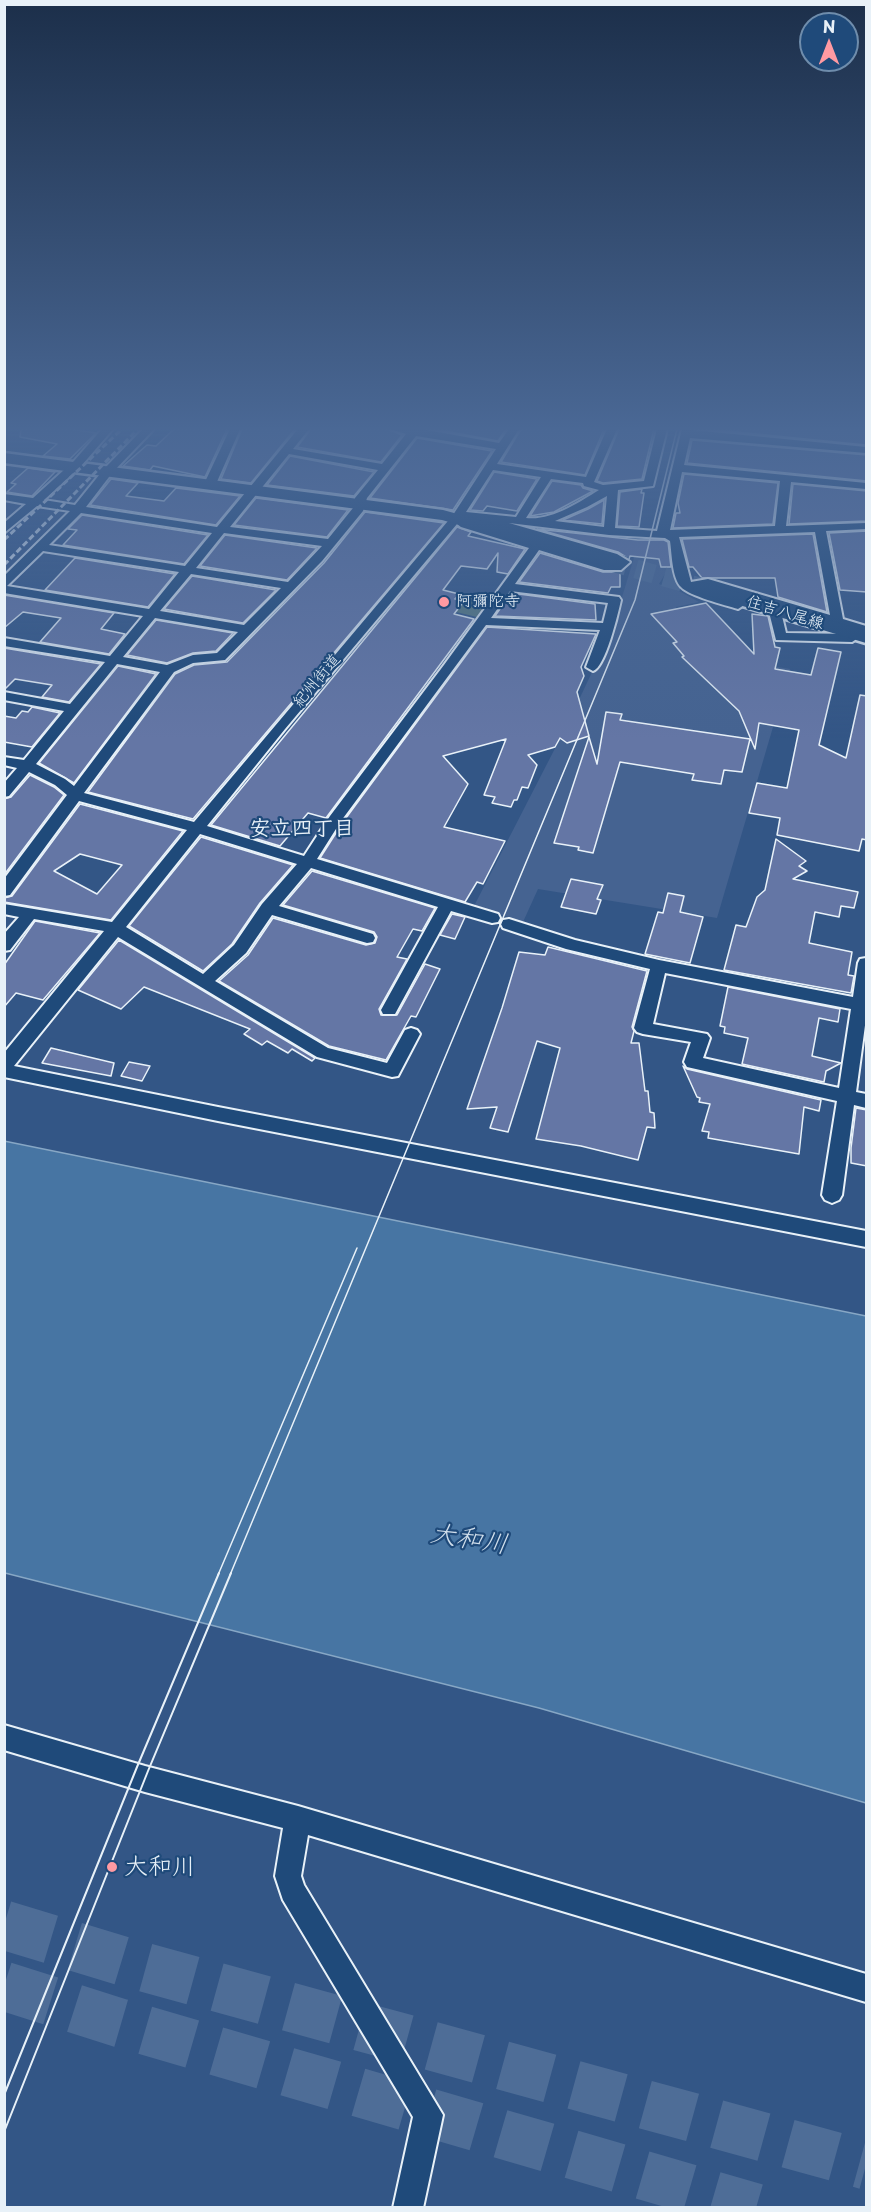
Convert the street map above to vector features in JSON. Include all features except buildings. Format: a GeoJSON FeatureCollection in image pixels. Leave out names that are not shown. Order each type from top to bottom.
{"type":"FeatureCollection","features":[{"type":"Feature","properties":{"kind":"main road"},"geometry":{"type":"LineString","coordinates":[[516,532],[608,561]]}},
{"type":"Feature","properties":{"kind":"main road","name":"住吉八尾線"},"geometry":{"type":"LineString","coordinates":[[698,587],[859,638]]}},
{"type":"Feature","properties":{"kind":"street"},"geometry":{"type":"LineString","coordinates":[[4,583],[54,532]]}},
{"type":"Feature","properties":{"kind":"street"},"geometry":{"type":"LineString","coordinates":[[4,793],[218,532]]}},
{"type":"Feature","properties":{"kind":"street"},"geometry":{"type":"LineString","coordinates":[[239,532],[330,543]]}},
{"type":"Feature","properties":{"kind":"street"},"geometry":{"type":"LineString","coordinates":[[4,891],[169,669],[176,664],[205,657],[220,657],[245,629],[291,586],[339,532]]}},
{"type":"Feature","properties":{"kind":"street","name":"紀州街道"},"geometry":{"type":"LineString","coordinates":[[4,1068],[196,828],[446,532]]}},
{"type":"Feature","properties":{"kind":"street"},"geometry":{"type":"LineString","coordinates":[[533,532],[593,532]]}},
{"type":"Feature","properties":{"kind":"street"},"geometry":{"type":"LineString","coordinates":[[616,532],[710,532]]}},
{"type":"Feature","properties":{"kind":"street"},"geometry":{"type":"LineString","coordinates":[[667,532],[672,534],[676,540],[682,579],[686,586],[698,587]]}},
{"type":"Feature","properties":{"kind":"street"},"geometry":{"type":"LineString","coordinates":[[821,532],[837,622]]}},
{"type":"Feature","properties":{"kind":"street"},"geometry":{"type":"LineString","coordinates":[[540,533],[613,556],[624,562],[621,566],[611,567],[540,533]]}},
{"type":"Feature","properties":{"kind":"street"},"geometry":{"type":"LineString","coordinates":[[204,982],[240,949],[268,908],[308,861],[335,819],[483,621],[540,533]]}},
{"type":"Feature","properties":{"kind":"street"},"geometry":{"type":"LineString","coordinates":[[39,547],[291,586]]}},
{"type":"Feature","properties":{"kind":"street"},"geometry":{"type":"LineString","coordinates":[[867,630],[708,583],[696,584],[699,593],[867,642]]}},
{"type":"Feature","properties":{"kind":"street"},"geometry":{"type":"LineString","coordinates":[[507,587],[615,600],[593,667]]}},
{"type":"Feature","properties":{"kind":"street"},"geometry":{"type":"LineString","coordinates":[[4,589],[245,629]]}},
{"type":"Feature","properties":{"kind":"street"},"geometry":{"type":"LineString","coordinates":[[776,616],[781,637],[859,638]]}},
{"type":"Feature","properties":{"kind":"street"},"geometry":{"type":"LineString","coordinates":[[483,621],[608,627]]}},
{"type":"Feature","properties":{"kind":"street"},"geometry":{"type":"LineString","coordinates":[[4,642],[169,669]]}},
{"type":"Feature","properties":{"kind":"street"},"geometry":{"type":"LineString","coordinates":[[4,696],[73,709]]}},
{"type":"Feature","properties":{"kind":"street"},"geometry":{"type":"LineString","coordinates":[[4,761],[27,765],[60,782],[76,796],[196,828],[492,918]]}},
{"type":"Feature","properties":{"kind":"street"},"geometry":{"type":"LineString","coordinates":[[389,1010],[447,904]]}},
{"type":"Feature","properties":{"kind":"street"},"geometry":{"type":"LineString","coordinates":[[268,908],[367,938]]}},
{"type":"Feature","properties":{"kind":"street"},"geometry":{"type":"LineString","coordinates":[[4,909],[113,932],[204,982],[323,1053],[392,1071],[411,1034]]}},
{"type":"Feature","properties":{"kind":"street"},"geometry":{"type":"LineString","coordinates":[[4,946],[29,915]]}},
{"type":"Feature","properties":{"kind":"street"},"geometry":{"type":"LineString","coordinates":[[509,924],[572,945],[659,966],[863,1005]]}},
{"type":"Feature","properties":{"kind":"street"},"geometry":{"type":"LineString","coordinates":[[832,1195],[863,1005],[867,963]]}},
{"type":"Feature","properties":{"kind":"street"},"geometry":{"type":"LineString","coordinates":[[659,966],[643,1028],[701,1038],[693,1062],[867,1101]]}},
{"type":"Feature","properties":{"kind":"street"},"geometry":{"type":"LineString","coordinates":[[4,1068],[218,1114],[867,1239]]}},
{"type":"Feature","properties":{"kind":"street"},"geometry":{"type":"LineString","coordinates":[[4,1737],[145,1779],[298,1819],[867,1988]]}},
{"type":"Feature","properties":{"kind":"street"},"geometry":{"type":"LineString","coordinates":[[298,1819],[288,1876],[292,1891],[430,2104],[408,2208]]}},
{"type":"Feature","properties":{"kind":"shaded area"},"geometry":{"type":"Polygon","coordinates":[[[640,538],[669,539],[675,571],[665,574],[659,584],[679,591],[699,602],[676,607],[678,617],[720,658],[790,669],[717,918],[538,889],[523,922],[474,906],[567,725],[612,630],[640,538]]]}},
{"type":"Feature","properties":{"kind":"green space"},"geometry":{"type":"Polygon","coordinates":[[[468,596],[493,601],[481,618],[456,612],[468,596]]]}},
{"type":"Feature","properties":{"kind":"water"},"geometry":{"type":"Polygon","coordinates":[[[4,1141],[866,1316],[866,1803],[539,1708],[5,1573],[4,1141]]]}},
{"type":"Feature","properties":{"kind":"tunnel"},"geometry":{"type":"LineString","coordinates":[[608,561],[703,588]]}},
{"type":"Feature","properties":{"kind":"tunnel"},"geometry":{"type":"LineString","coordinates":[[4,1925],[129,1963],[866,2165]]}},
{"type":"Feature","properties":{"kind":"tunnel"},"geometry":{"type":"LineString","coordinates":[[4,1986],[120,2023],[756,2208]]}},
{"type":"Feature","properties":{"kind":"tram line"},"geometry":{"type":"LineString","coordinates":[[230,1575],[635,600],[652,532]]}},
{"type":"Feature","properties":{"kind":"tram line"},"geometry":{"type":"LineString","coordinates":[[218,1575],[357,1248]]}},
{"type":"Feature","properties":{"kind":"tram line"},"geometry":{"type":"LineString","coordinates":[[4,2095],[137,1767],[219,1573]]}},
{"type":"Feature","properties":{"kind":"tram line"},"geometry":{"type":"LineString","coordinates":[[4,2132],[148,1771],[231,1573]]}},
{"type":"Feature","properties":{"kind":"railway"},"geometry":{"type":"LineString","coordinates":[[4,540],[12,532]]}},
{"type":"Feature","properties":{"kind":"railway"},"geometry":{"type":"LineString","coordinates":[[4,565],[36,532]]}},
{"type":"Feature","properties":{"kind":"place","name":"阿彌陀寺"},"geometry":{"type":"Point","coordinates":[444,602]}},
{"type":"Feature","properties":{"kind":"place","name":"大和川"},"geometry":{"type":"Point","coordinates":[112,1867]}},
{"type":"Feature","properties":{"kind":"district","name":"安立四丁目"},"geometry":{"type":"Point","coordinates":[302,829]}}]}
